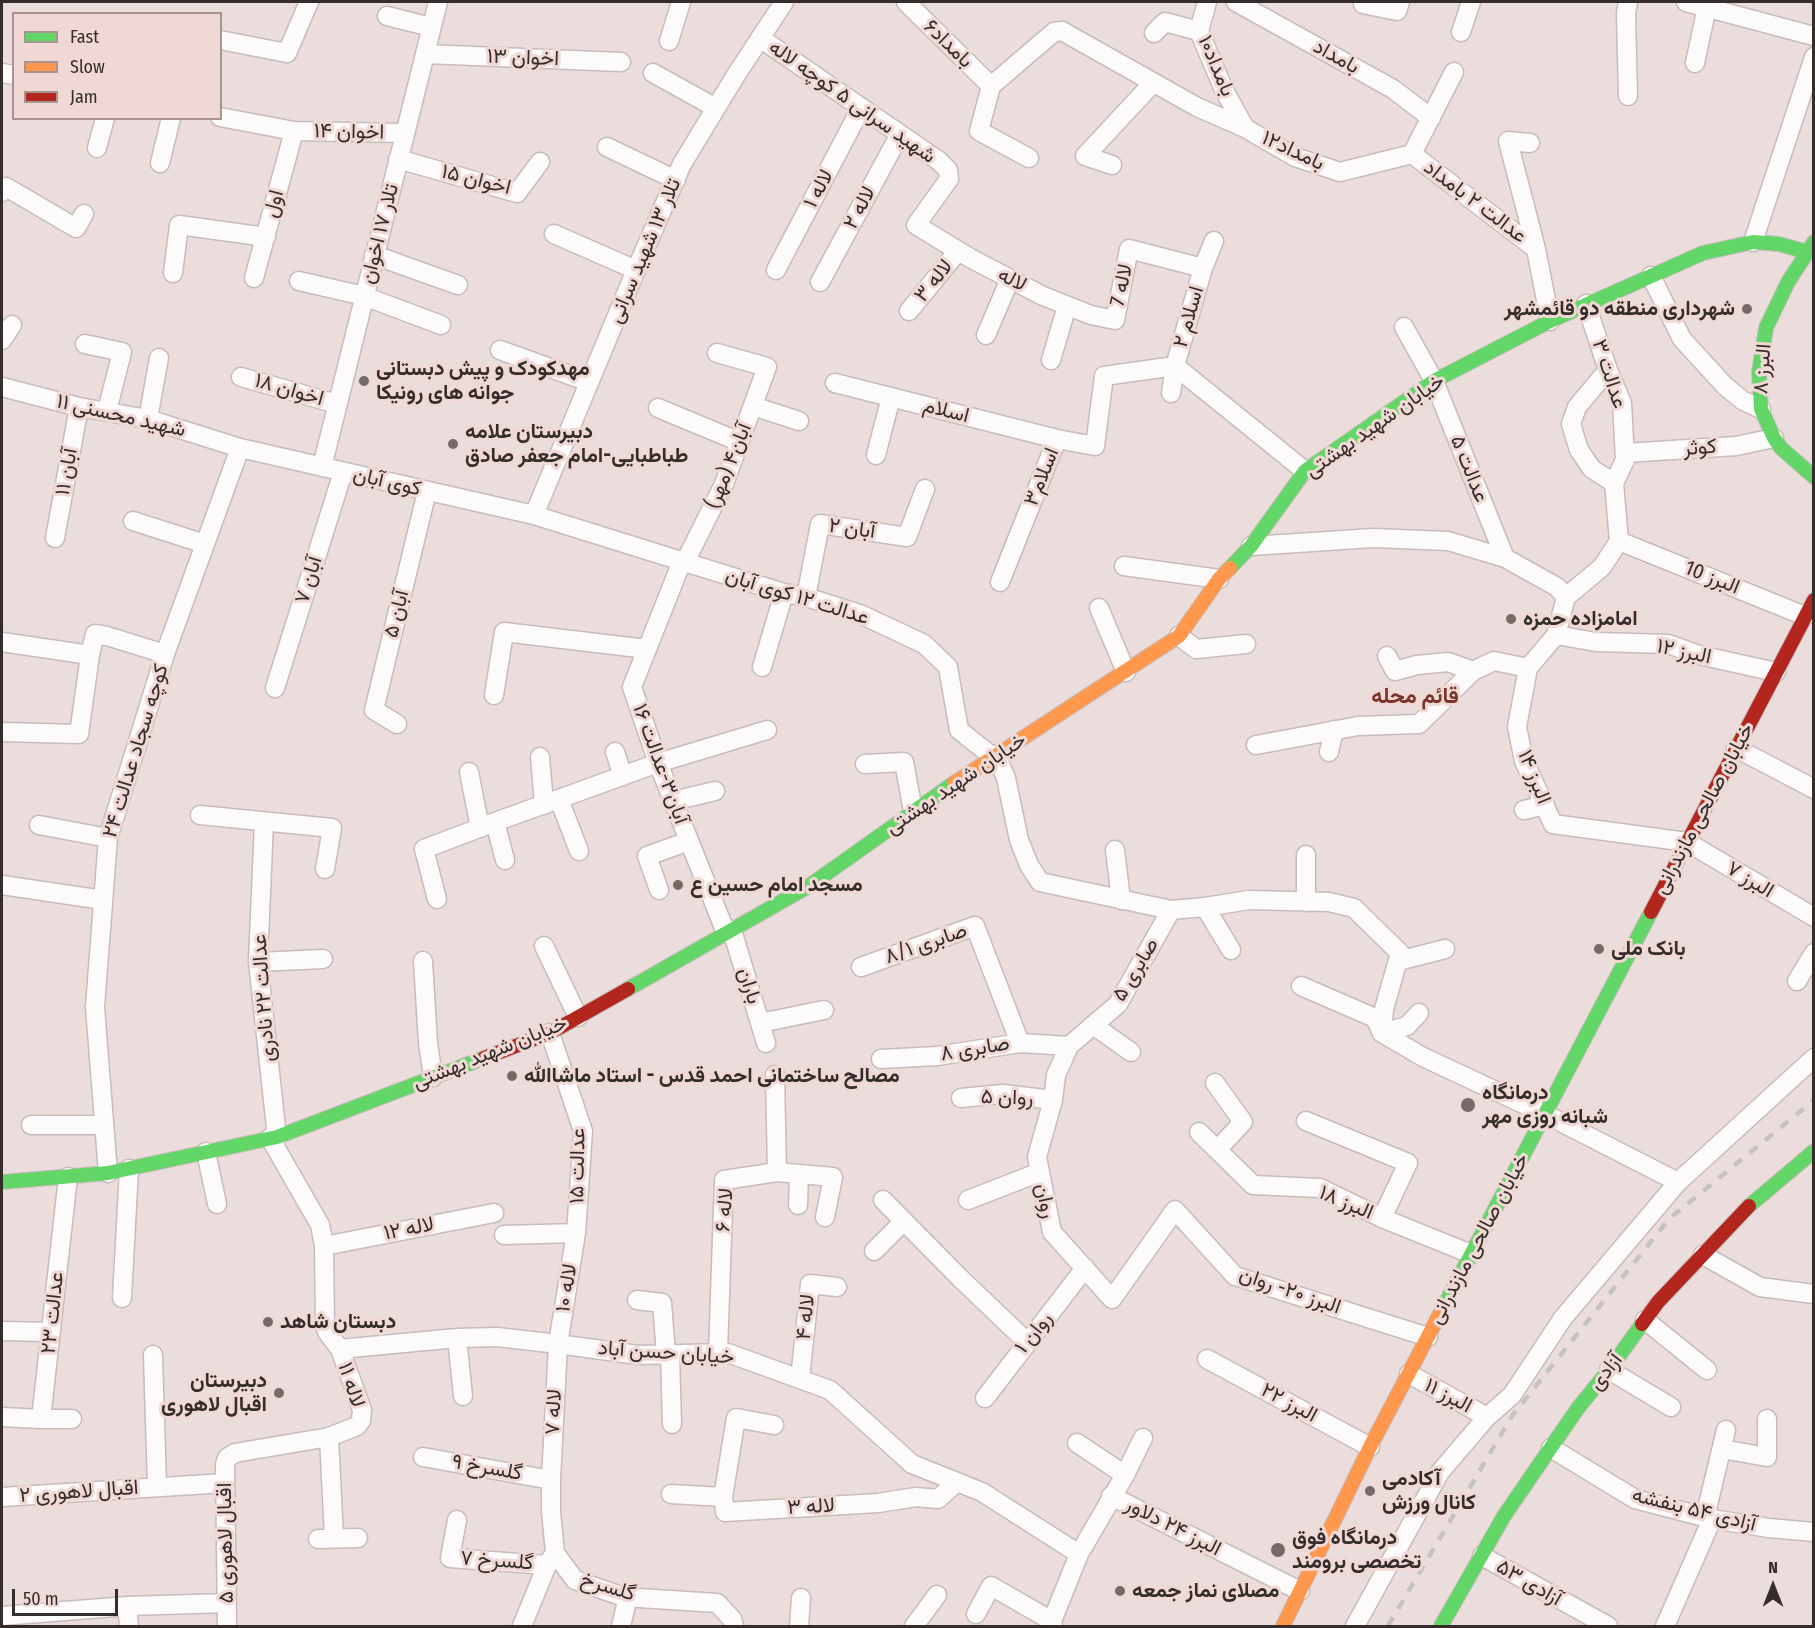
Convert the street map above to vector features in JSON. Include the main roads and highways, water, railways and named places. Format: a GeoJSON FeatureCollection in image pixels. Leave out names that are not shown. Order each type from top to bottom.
{"type":"FeatureCollection","features":[{"type":"Feature","properties":{"kind":"main road","name":"خیابان شهید بهشتی"},"geometry":{"type":"LineString","coordinates":[[2,1182],[108,1173],[273,1138],[550,1032],[809,886],[976,767],[1179,636],[1219,579],[1251,546],[1305,471],[1434,381],[1550,321],[1703,253],[1753,242],[1810,247]]}},
{"type":"Feature","properties":{"kind":"main road","name":"البرز ۸"},"geometry":{"type":"LineString","coordinates":[[1810,247],[1788,282],[1766,328],[1759,372],[1761,409],[1774,438],[1781,448],[1814,477]]}},
{"type":"Feature","properties":{"kind":"main road","name":"خیابان صالحی مازندرانی"},"geometry":{"type":"LineString","coordinates":[[1283,1626],[1370,1447],[1809,608]]}},
{"type":"Feature","properties":{"kind":"main road","name":"آزادی"},"geometry":{"type":"LineString","coordinates":[[1442,1626],[1504,1516],[1578,1407],[1609,1370],[1658,1302],[1754,1202],[1814,1151]]}},
{"type":"Feature","properties":{"kind":"railway"},"geometry":{"type":"LineString","coordinates":[[1388,1626],[1512,1416],[1669,1219],[1814,1100]]}},
{"type":"Feature","properties":{"kind":"place","name":"شهرداری منطقه دو قائمشهر"},"geometry":{"type":"Point","coordinates":[1747,309]}},
{"type":"Feature","properties":{"kind":"place","name":"مهدکودک و پیش دبستانی جوانه های رونیکا"},"geometry":{"type":"Point","coordinates":[364,381]}},
{"type":"Feature","properties":{"kind":"place","name":"دبیرستان علامه طباطبایی-امام جعفر صادق"},"geometry":{"type":"Point","coordinates":[453,444]}},
{"type":"Feature","properties":{"kind":"place","name":"امامزاده حمزه"},"geometry":{"type":"Point","coordinates":[1511,619]}},
{"type":"Feature","properties":{"kind":"place","name":"مسجد امام حسین ع"},"geometry":{"type":"Point","coordinates":[678,885]}},
{"type":"Feature","properties":{"kind":"place","name":"بانک ملی"},"geometry":{"type":"Point","coordinates":[1599,949]}},
{"type":"Feature","properties":{"kind":"place","name":"مصالح ساختمانی احمد قدس - استاد ماشاالله"},"geometry":{"type":"Point","coordinates":[512,1076]}},
{"type":"Feature","properties":{"kind":"place","name":"درمانگاه شبانه روزی مهر"},"geometry":{"type":"Point","coordinates":[1468,1105]}},
{"type":"Feature","properties":{"kind":"place","name":"دبستان شاهد"},"geometry":{"type":"Point","coordinates":[268,1322]}},
{"type":"Feature","properties":{"kind":"place","name":"دبیرستان اقبال لاهوری"},"geometry":{"type":"Point","coordinates":[279,1393]}},
{"type":"Feature","properties":{"kind":"place","name":"آکادمی کانال ورزش"},"geometry":{"type":"Point","coordinates":[1370,1491]}},
{"type":"Feature","properties":{"kind":"place","name":"درمانگاه فوق تخصصی برومند"},"geometry":{"type":"Point","coordinates":[1278,1550]}},
{"type":"Feature","properties":{"kind":"place","name":"مصلای نماز جمعه"},"geometry":{"type":"Point","coordinates":[1120,1591]}},
{"type":"Feature","properties":{"kind":"district","name":"قائم محله"},"geometry":{"type":"Point","coordinates":[1415,697]}}]}
